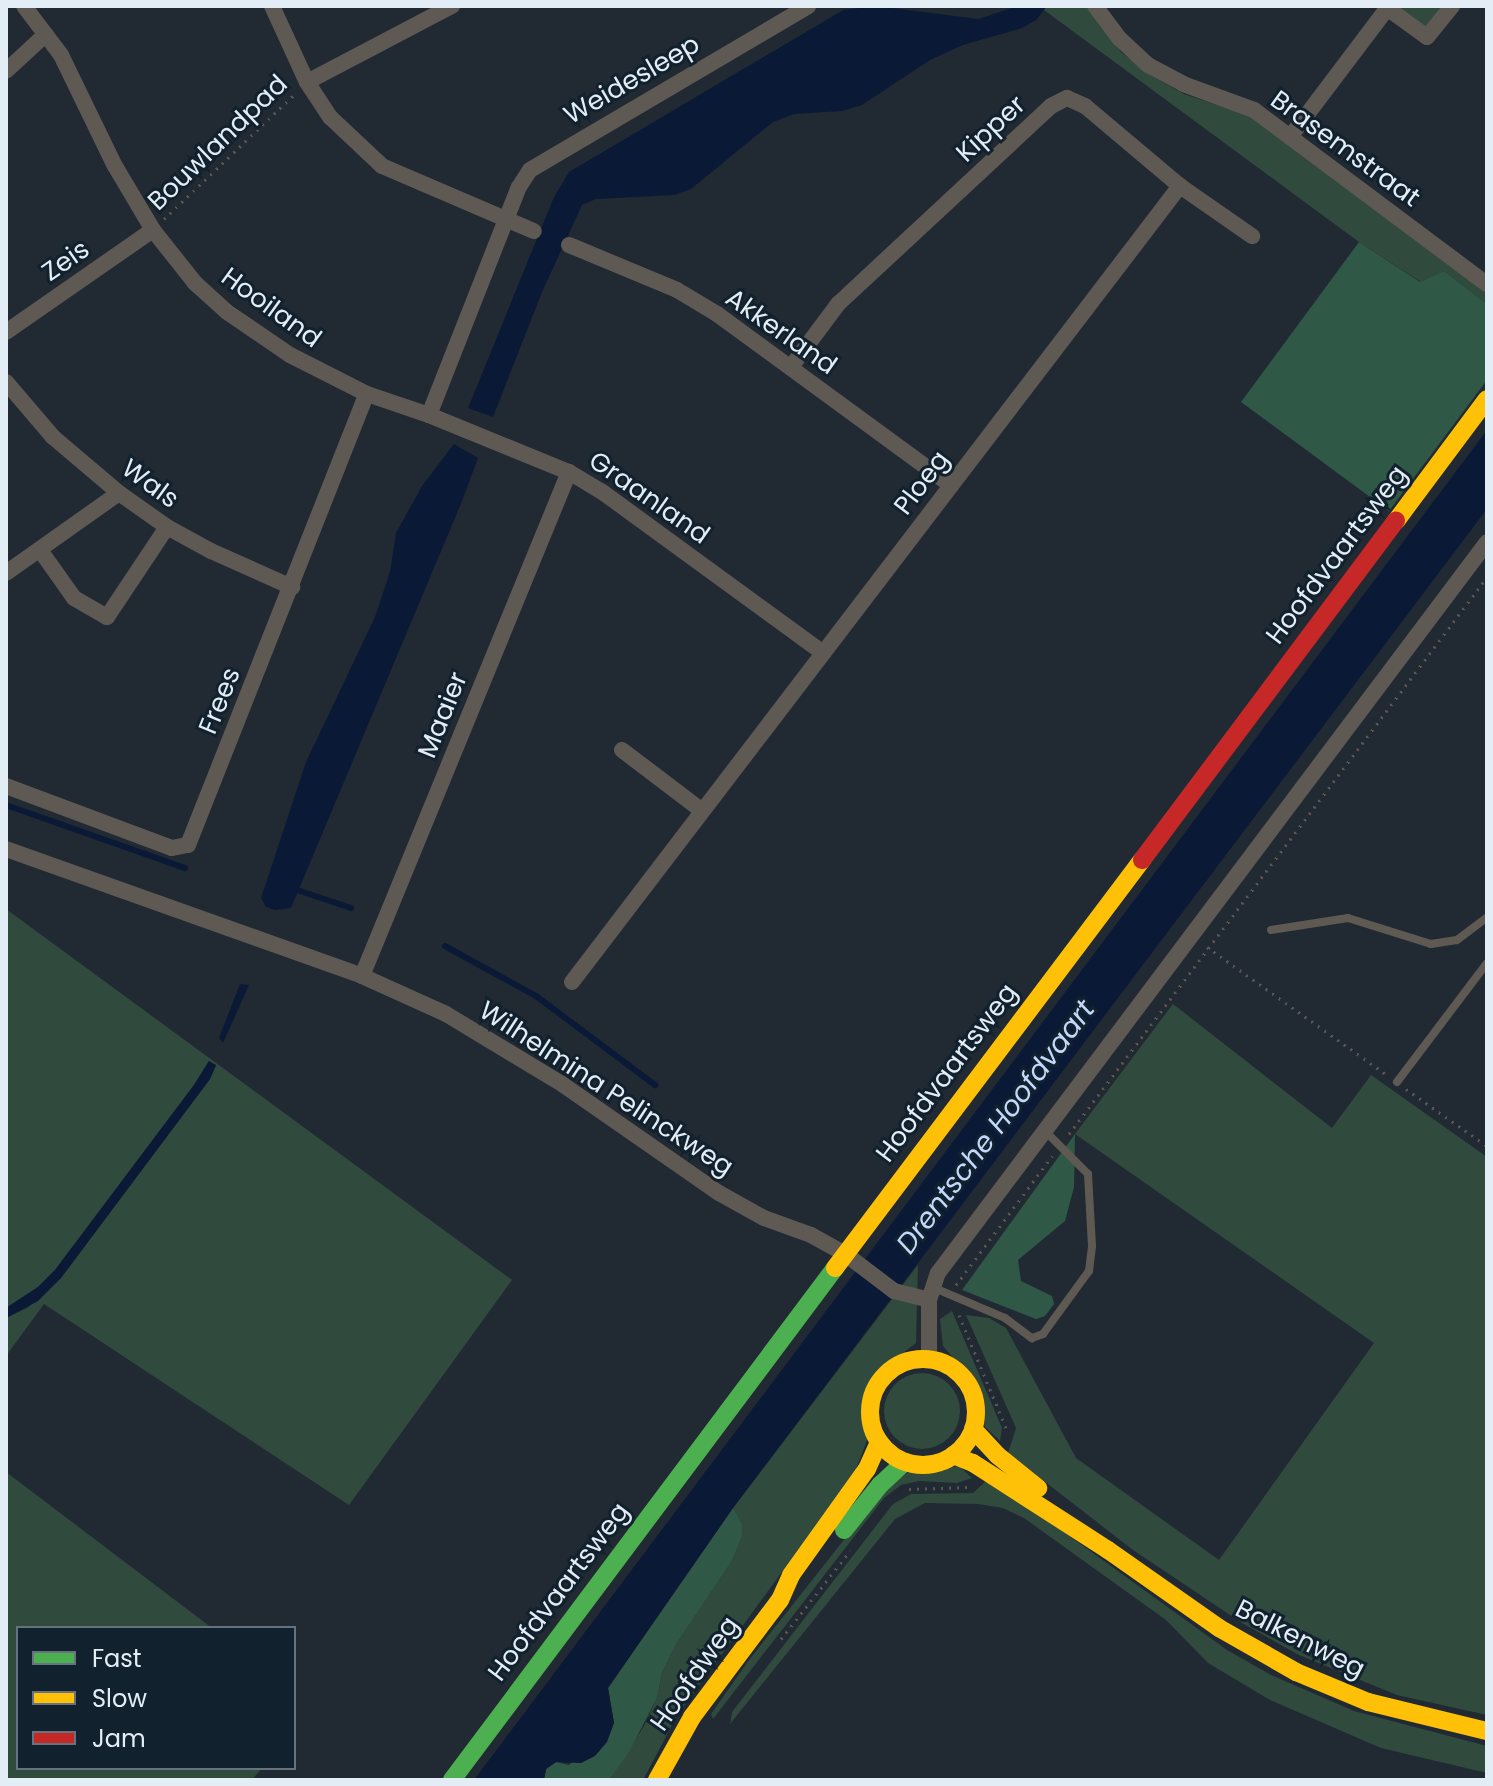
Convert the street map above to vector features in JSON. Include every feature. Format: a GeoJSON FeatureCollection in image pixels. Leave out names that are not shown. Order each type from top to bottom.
{"type":"FeatureCollection","features":[{"type":"Feature","properties":{"kind":"main road","name":"Hoofdvaartsweg"},"geometry":{"type":"LineString","coordinates":[[452,1780],[851,1258],[1487,399]]}},
{"type":"Feature","properties":{"kind":"main road"},"geometry":{"type":"LineString","coordinates":[[929,1359],[944,1363],[968,1384],[974,1398],[973,1429],[953,1455],[921,1465],[905,1462],[879,1442],[870,1409],[882,1377],[896,1366],[929,1359]]}},
{"type":"Feature","properties":{"kind":"main road","name":"Balkenweg"},"geometry":{"type":"LineString","coordinates":[[973,1429],[997,1455],[1108,1550]]}},
{"type":"Feature","properties":{"kind":"main road","name":"Hoofdweg"},"geometry":{"type":"LineString","coordinates":[[657,1780],[692,1717],[780,1600],[791,1575],[867,1469],[879,1442]]}},
{"type":"Feature","properties":{"kind":"main road","name":"Balkenweg"},"geometry":{"type":"LineString","coordinates":[[953,1455],[973,1463],[1108,1550],[1219,1628],[1296,1672],[1368,1702],[1487,1731]]}},
{"type":"Feature","properties":{"kind":"main road","name":"Hoofdweg"},"geometry":{"type":"LineString","coordinates":[[780,1600],[801,1584],[880,1485],[905,1462]]}},
{"type":"Feature","properties":{"kind":"street","name":"Hooiland"},"geometry":{"type":"LineString","coordinates":[[24,6],[61,55],[115,166],[153,230],[195,283],[227,312],[290,355],[367,394],[429,415]]}},
{"type":"Feature","properties":{"kind":"street"},"geometry":{"type":"LineString","coordinates":[[272,6],[307,82],[330,117],[382,166],[534,231]]}},
{"type":"Feature","properties":{"kind":"street"},"geometry":{"type":"LineString","coordinates":[[307,82],[452,6]]}},
{"type":"Feature","properties":{"kind":"street","name":"Weidesleep"},"geometry":{"type":"LineString","coordinates":[[506,220],[519,187],[540,162],[808,6]]}},
{"type":"Feature","properties":{"kind":"street","name":"Brasemstraat"},"geometry":{"type":"LineString","coordinates":[[1095,6],[1119,38],[1148,65],[1183,84],[1254,110],[1487,284]]}},
{"type":"Feature","properties":{"kind":"street"},"geometry":{"type":"LineString","coordinates":[[1290,137],[1383,8],[1427,37],[1452,6]]}},
{"type":"Feature","properties":{"kind":"street"},"geometry":{"type":"LineString","coordinates":[[6,71],[46,34]]}},
{"type":"Feature","properties":{"kind":"street","name":"Kipper"},"geometry":{"type":"LineString","coordinates":[[791,367],[838,304],[1051,106],[1067,98],[1085,106],[1180,186],[1252,236]]}},
{"type":"Feature","properties":{"kind":"street","name":"Ploeg"},"geometry":{"type":"LineString","coordinates":[[572,982],[1180,186]]}},
{"type":"Feature","properties":{"kind":"street"},"geometry":{"type":"LineString","coordinates":[[429,415],[506,220]]}},
{"type":"Feature","properties":{"kind":"street","name":"Zeis"},"geometry":{"type":"LineString","coordinates":[[6,332],[153,230]]}},
{"type":"Feature","properties":{"kind":"street","name":"Akkerland"},"geometry":{"type":"LineString","coordinates":[[569,245],[677,290],[717,314],[951,485]]}},
{"type":"Feature","properties":{"kind":"street","name":"Wals"},"geometry":{"type":"LineString","coordinates":[[6,382],[53,437],[119,493],[167,527],[292,587]]}},
{"type":"Feature","properties":{"kind":"street","name":"Frees"},"geometry":{"type":"LineString","coordinates":[[6,786],[172,848],[188,845],[367,394]]}},
{"type":"Feature","properties":{"kind":"street","name":"Graanland"},"geometry":{"type":"LineString","coordinates":[[429,415],[569,472],[605,494],[823,653]]}},
{"type":"Feature","properties":{"kind":"street","name":"Maaier"},"geometry":{"type":"LineString","coordinates":[[362,976],[569,472]]}},
{"type":"Feature","properties":{"kind":"street"},"geometry":{"type":"LineString","coordinates":[[6,573],[119,493]]}},
{"type":"Feature","properties":{"kind":"street"},"geometry":{"type":"LineString","coordinates":[[40,550],[74,598],[107,617],[167,527]]}},
{"type":"Feature","properties":{"kind":"street"},"geometry":{"type":"LineString","coordinates":[[929,1359],[930,1294],[949,1258],[1487,542]]}},
{"type":"Feature","properties":{"kind":"street"},"geometry":{"type":"LineString","coordinates":[[622,750],[701,810]]}},
{"type":"Feature","properties":{"kind":"street","name":"Wilhelmina Pelinckweg"},"geometry":{"type":"LineString","coordinates":[[6,849],[362,976],[446,1014],[515,1054],[730,1199],[851,1258],[894,1291],[930,1294]]}},
{"type":"Feature","properties":{"kind":"lane"},"geometry":{"type":"LineString","coordinates":[[1271,930],[1348,918],[1431,944],[1457,940],[1487,917]]}},
{"type":"Feature","properties":{"kind":"lane"},"geometry":{"type":"LineString","coordinates":[[1397,1082],[1487,963]]}},
{"type":"Feature","properties":{"kind":"lane"},"geometry":{"type":"LineString","coordinates":[[930,1294],[1005,1318],[1032,1338],[1043,1334],[1089,1271],[1092,1259],[1088,1174],[1062,1144],[1044,1131]]}},
{"type":"Feature","properties":{"kind":"path","name":"Bouwlandpad"},"geometry":{"type":"LineString","coordinates":[[153,230],[307,82]]}},
{"type":"Feature","properties":{"kind":"path"},"geometry":{"type":"LineString","coordinates":[[980,1251],[1487,577]]}},
{"type":"Feature","properties":{"kind":"path"},"geometry":{"type":"LineString","coordinates":[[1191,936],[1487,1146]]}},
{"type":"Feature","properties":{"kind":"green space"},"geometry":{"type":"Polygon","coordinates":[[[1047,6],[1087,6],[1121,52],[1150,75],[1184,94],[1250,116],[1487,294],[1487,304],[1444,271],[1421,282],[1359,242],[1044,10],[1047,6]]]}},
{"type":"Feature","properties":{"kind":"green space"},"geometry":{"type":"Polygon","coordinates":[[[1402,6],[1446,6],[1424,28],[1399,10],[1402,6]]]}},
{"type":"Feature","properties":{"kind":"green space"},"geometry":{"type":"Polygon","coordinates":[[[1359,242],[1420,282],[1444,271],[1487,304],[1487,380],[1389,511],[1241,402],[1359,242]]]}},
{"type":"Feature","properties":{"kind":"green space"},"geometry":{"type":"Polygon","coordinates":[[[6,909],[512,1280],[349,1505],[44,1304],[6,1356],[6,1318],[27,1308],[61,1278],[210,1079],[216,1066],[209,1061],[55,1270],[38,1287],[6,1308],[6,909]]]}},
{"type":"Feature","properties":{"kind":"green space"},"geometry":{"type":"Polygon","coordinates":[[[1173,1004],[1332,1128],[1371,1075],[1487,1157],[1487,1715],[1397,1695],[1299,1655],[1242,1623],[1133,1550],[1008,1453],[1016,1428],[966,1315],[989,1318],[1006,1328],[1076,1458],[1219,1560],[1374,1343],[1075,1134],[1173,1004]]]}},
{"type":"Feature","properties":{"kind":"green space"},"geometry":{"type":"Polygon","coordinates":[[[1075,1134],[1074,1187],[1065,1221],[1018,1260],[1021,1281],[1052,1296],[1054,1304],[1045,1316],[1036,1319],[962,1290],[1075,1134]]]}},
{"type":"Feature","properties":{"kind":"green space"},"geometry":{"type":"Polygon","coordinates":[[[918,1265],[916,1343],[881,1370],[869,1388],[864,1413],[869,1435],[855,1472],[678,1714],[643,1780],[609,1780],[644,1726],[675,1646],[732,1561],[742,1537],[742,1523],[733,1508],[918,1265]]]}},
{"type":"Feature","properties":{"kind":"green space"},"geometry":{"type":"Polygon","coordinates":[[[952,1311],[1002,1428],[1000,1441],[985,1427],[974,1382],[943,1346],[940,1319],[952,1311]]]}},
{"type":"Feature","properties":{"kind":"green space"},"geometry":{"type":"Polygon","coordinates":[[[922,1373],[937,1376],[949,1384],[957,1396],[960,1411],[957,1426],[949,1438],[937,1446],[922,1449],[907,1446],[895,1438],[887,1426],[884,1411],[887,1396],[895,1384],[907,1376],[922,1373]]]}},
{"type":"Feature","properties":{"kind":"green space"},"geometry":{"type":"Polygon","coordinates":[[[959,1466],[972,1478],[957,1483],[919,1481],[901,1485],[884,1498],[713,1719],[711,1714],[749,1660],[884,1489],[909,1472],[959,1466]]]}},
{"type":"Feature","properties":{"kind":"green space"},"geometry":{"type":"Polygon","coordinates":[[[6,1472],[209,1626],[16,1626],[16,1770],[260,1770],[252,1780],[6,1780],[6,1472]]]}},
{"type":"Feature","properties":{"kind":"green space"},"geometry":{"type":"Polygon","coordinates":[[[986,1481],[1057,1527],[1227,1650],[1271,1675],[1354,1711],[1487,1746],[1487,1773],[1381,1748],[1270,1700],[1208,1663],[1166,1620],[1024,1518],[1003,1508],[978,1504],[925,1503],[895,1519],[730,1724],[732,1712],[893,1504],[911,1494],[973,1493],[986,1481]]]}},
{"type":"Feature","properties":{"kind":"green space"},"geometry":{"type":"Polygon","coordinates":[[[733,1508],[742,1523],[742,1537],[732,1561],[675,1646],[662,1673],[657,1698],[629,1752],[609,1780],[544,1780],[546,1769],[556,1762],[569,1765],[614,1723],[608,1688],[733,1508]]]}},
{"type":"Feature","properties":{"kind":"water"},"geometry":{"type":"Polygon","coordinates":[[[877,6],[978,19],[1018,6],[1047,6],[1036,20],[1022,28],[963,45],[930,60],[862,105],[842,111],[794,114],[773,122],[691,189],[674,195],[596,199],[582,205],[542,292],[493,417],[468,408],[554,197],[569,172],[843,10],[877,6]]]}},
{"type":"Feature","properties":{"kind":"water","name":"Drentsche Hoofdvaart"},"geometry":{"type":"Polygon","coordinates":[[[1487,430],[1487,509],[733,1508],[608,1688],[614,1723],[607,1742],[595,1756],[581,1763],[556,1762],[546,1769],[544,1780],[474,1780],[1487,430]]]}},
{"type":"Feature","properties":{"kind":"water"},"geometry":{"type":"Polygon","coordinates":[[[454,444],[478,458],[460,506],[291,908],[275,910],[266,907],[261,898],[306,762],[375,617],[390,572],[396,533],[422,486],[454,444]]]}},
{"type":"Feature","properties":{"kind":"water"},"geometry":{"type":"Polygon","coordinates":[[[240,984],[249,985],[223,1043],[219,1038],[240,984]]]}},
{"type":"Feature","properties":{"kind":"water"},"geometry":{"type":"Polygon","coordinates":[[[209,1061],[216,1065],[210,1079],[61,1278],[38,1301],[6,1318],[6,1308],[38,1287],[55,1270],[209,1061]]]}},
{"type":"Feature","properties":{"kind":"waterway"},"geometry":{"type":"LineString","coordinates":[[6,805],[185,868]]}},
{"type":"Feature","properties":{"kind":"waterway"},"geometry":{"type":"LineString","coordinates":[[297,890],[351,908]]}},
{"type":"Feature","properties":{"kind":"waterway"},"geometry":{"type":"LineString","coordinates":[[445,946],[536,996],[655,1085]]}},
{"type":"Feature","properties":{"kind":"traffic: fast"},"geometry":{"type":"LineString","coordinates":[[452,1780],[835,1268]]}},
{"type":"Feature","properties":{"kind":"traffic: fast"},"geometry":{"type":"LineString","coordinates":[[844,1530],[880,1485],[905,1462]]}},
{"type":"Feature","properties":{"kind":"traffic: slow"},"geometry":{"type":"LineString","coordinates":[[1396,521],[1487,399]]}},
{"type":"Feature","properties":{"kind":"traffic: slow"},"geometry":{"type":"LineString","coordinates":[[835,1268],[1142,860]]}},
{"type":"Feature","properties":{"kind":"traffic: slow"},"geometry":{"type":"LineString","coordinates":[[923,1359],[943,1363],[960,1375],[972,1392],[976,1412],[972,1432],[960,1449],[943,1461],[923,1465],[903,1461],[886,1449],[874,1432],[870,1412],[874,1392],[886,1375],[903,1363],[923,1359]]}},
{"type":"Feature","properties":{"kind":"traffic: slow"},"geometry":{"type":"LineString","coordinates":[[973,1429],[997,1455],[1038,1488]]}},
{"type":"Feature","properties":{"kind":"traffic: slow"},"geometry":{"type":"LineString","coordinates":[[657,1780],[692,1717],[780,1600],[791,1575],[867,1469],[879,1442]]}},
{"type":"Feature","properties":{"kind":"traffic: slow"},"geometry":{"type":"LineString","coordinates":[[953,1455],[973,1463],[1108,1550],[1219,1628],[1296,1672],[1368,1702],[1487,1731]]}},
{"type":"Feature","properties":{"kind":"traffic: jam"},"geometry":{"type":"LineString","coordinates":[[1142,860],[1396,521]]}}]}
